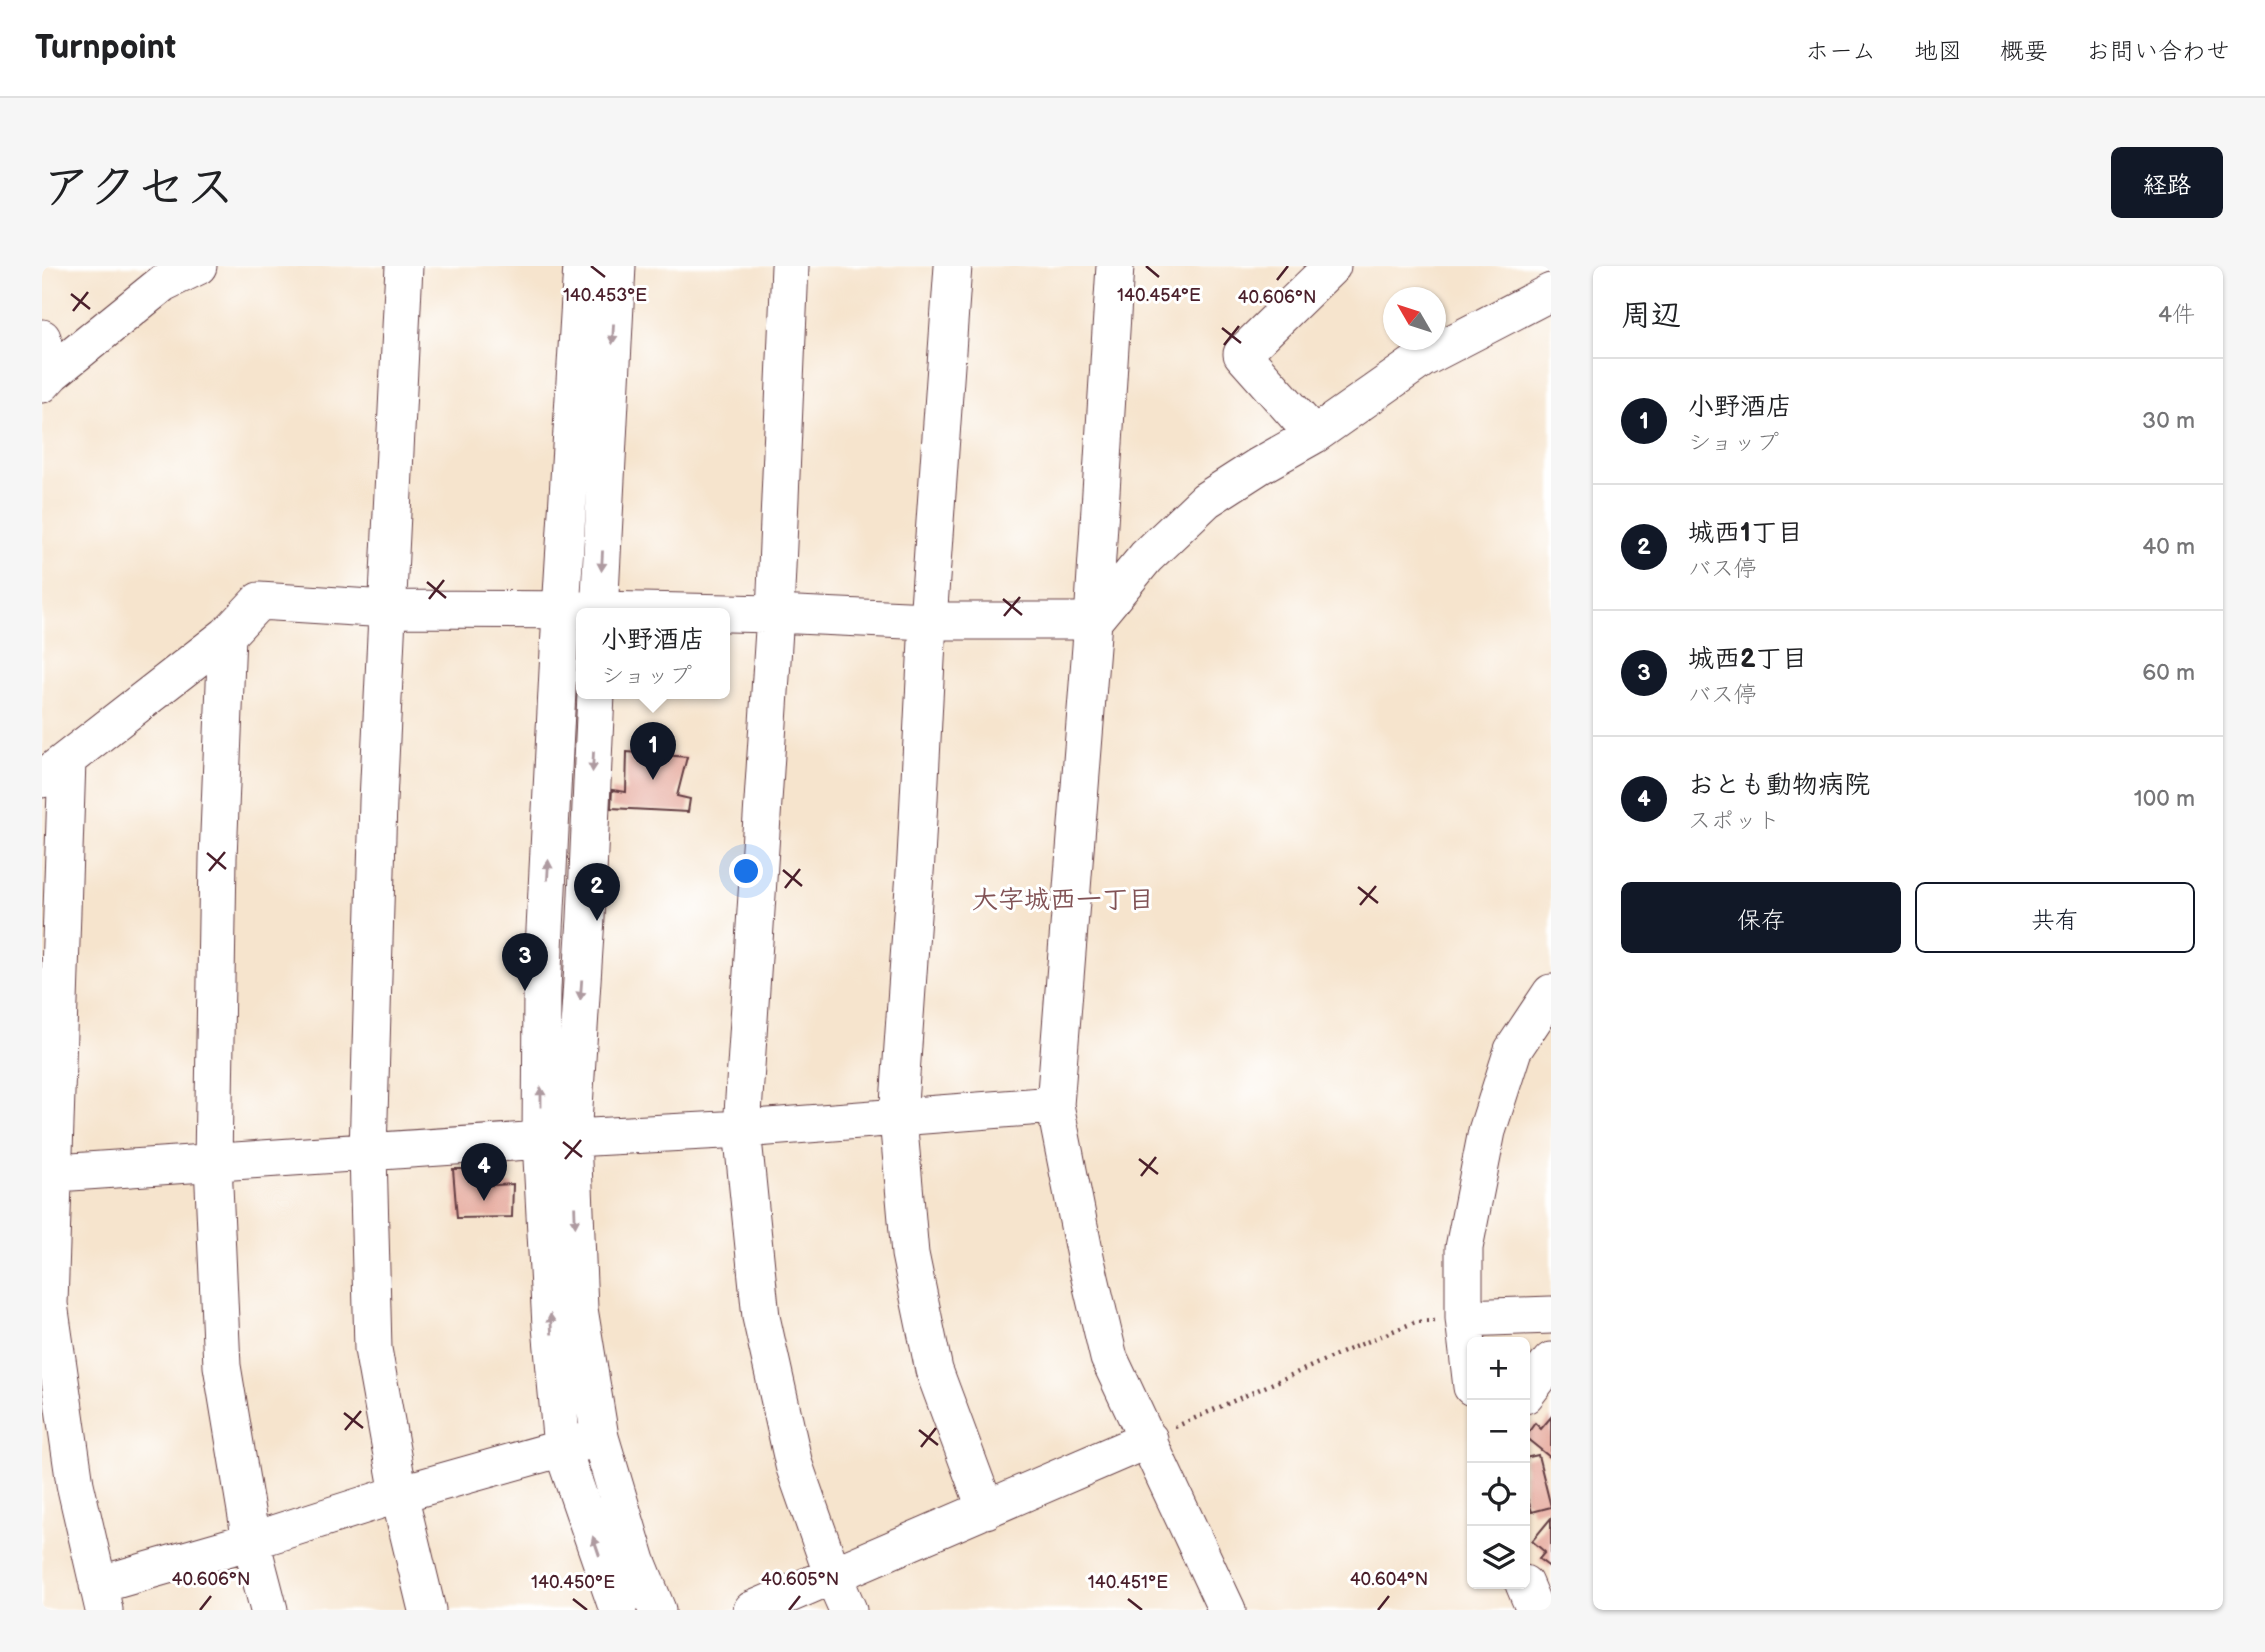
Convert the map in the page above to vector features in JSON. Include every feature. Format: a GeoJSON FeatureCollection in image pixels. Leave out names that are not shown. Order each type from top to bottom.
{"type":"FeatureCollection","features":[{"type":"Feature","properties":{"kind":"street"},"geometry":{"type":"LineString","coordinates":[[47,379],[163,282],[198,266]]}},
{"type":"Feature","properties":{"kind":"street"},"geometry":{"type":"LineString","coordinates":[[404,266],[378,814],[368,1152],[373,1349],[399,1494],[426,1610]]}},
{"type":"Feature","properties":{"kind":"street"},"geometry":{"type":"LineString","coordinates":[[582,266],[542,989],[556,1139],[600,1437],[638,1562],[657,1610]]}},
{"type":"Feature","properties":{"kind":"street"},"geometry":{"type":"LineString","coordinates":[[599,608],[617,266]]}},
{"type":"Feature","properties":{"kind":"street"},"geometry":{"type":"LineString","coordinates":[[790,266],[775,614],[741,1129],[761,1317],[794,1465],[833,1576],[848,1610]]}},
{"type":"Feature","properties":{"kind":"street"},"geometry":{"type":"LineString","coordinates":[[953,266],[898,1118],[910,1254],[934,1370],[986,1510]]}},
{"type":"Feature","properties":{"kind":"street"},"geometry":{"type":"LineString","coordinates":[[1115,266],[1093,621],[1055,1105],[1086,1261],[1109,1358],[1227,1610]]}},
{"type":"Feature","properties":{"kind":"street"},"geometry":{"type":"LineString","coordinates":[[1314,435],[1242,354],[1332,266]]}},
{"type":"Feature","properties":{"kind":"street"},"geometry":{"type":"LineString","coordinates":[[1093,621],[1146,557],[1206,500],[1314,435],[1422,359],[1551,292]]}},
{"type":"Feature","properties":{"kind":"street"},"geometry":{"type":"LineString","coordinates":[[42,338],[47,379]]}},
{"type":"Feature","properties":{"kind":"street"},"geometry":{"type":"LineString","coordinates":[[576,611],[387,609],[259,601],[227,635],[55,770],[47,1174],[49,1304],[75,1484],[101,1598],[251,1541],[399,1494],[600,1437]]}},
{"type":"Feature","properties":{"kind":"street"},"geometry":{"type":"LineString","coordinates":[[730,613],[928,621],[1093,621]]}},
{"type":"Feature","properties":{"kind":"street"},"geometry":{"type":"LineString","coordinates":[[227,635],[218,858],[213,1163],[222,1366],[251,1541],[269,1610]]}},
{"type":"Feature","properties":{"kind":"street"},"geometry":{"type":"LineString","coordinates":[[596,699],[586,918],[556,1139],[551,1326],[562,1448],[618,1610]]}},
{"type":"Feature","properties":{"kind":"street"},"geometry":{"type":"LineString","coordinates":[[1467,1344],[1464,1318],[1464,1248],[1487,1131],[1513,1050],[1551,993]]}},
{"type":"Feature","properties":{"kind":"street"},"geometry":{"type":"LineString","coordinates":[[47,1174],[741,1129],[1055,1105]]}},
{"type":"Feature","properties":{"kind":"street"},"geometry":{"type":"LineString","coordinates":[[1464,1318],[1551,1315]]}},
{"type":"Feature","properties":{"kind":"street"},"geometry":{"type":"LineString","coordinates":[[1530,1388],[1551,1361]]}},
{"type":"Feature","properties":{"kind":"street"},"geometry":{"type":"LineString","coordinates":[[752,1610],[1149,1439]]}},
{"type":"Feature","properties":{"kind":"street"},"geometry":{"type":"LineString","coordinates":[[1526,1589],[1535,1610]]}},
{"type":"Feature","properties":{"kind":"path"},"geometry":{"type":"LineString","coordinates":[[1149,1439],[1415,1322],[1464,1318]]}},
{"type":"Feature","properties":{"kind":"building"},"geometry":{"type":"Polygon","coordinates":[[[627,752],[687,757],[677,796],[690,799],[688,812],[611,808],[612,790],[626,792],[627,752]]]}},
{"type":"Feature","properties":{"kind":"building"},"geometry":{"type":"Polygon","coordinates":[[[453,1169],[480,1169],[479,1186],[513,1184],[512,1217],[457,1218],[453,1169]]]}},
{"type":"Feature","properties":{"kind":"building"},"geometry":{"type":"Polygon","coordinates":[[[1551,1417],[1551,1458],[1530,1441],[1530,1430],[1535,1423],[1541,1429],[1551,1417]]]}},
{"type":"Feature","properties":{"kind":"building"},"geometry":{"type":"Polygon","coordinates":[[[1538,1455],[1551,1507],[1532,1512],[1530,1506],[1530,1457],[1538,1455]]]}},
{"type":"Feature","properties":{"kind":"building"},"geometry":{"type":"Polygon","coordinates":[[[1551,1518],[1551,1568],[1539,1559],[1545,1552],[1532,1541],[1551,1518]]]}},
{"type":"Feature","properties":{"kind":"place","name":"小野酒店"},"geometry":{"type":"Point","coordinates":[653,780]}},
{"type":"Feature","properties":{"kind":"place","name":"城西1丁目"},"geometry":{"type":"Point","coordinates":[597,921]}},
{"type":"Feature","properties":{"kind":"place","name":"城西2丁目"},"geometry":{"type":"Point","coordinates":[525,991]}},
{"type":"Feature","properties":{"kind":"place","name":"おとも動物病院"},"geometry":{"type":"Point","coordinates":[484,1201]}},
{"type":"Feature","properties":{"kind":"district","name":"大字城西一丁目"},"geometry":{"type":"Point","coordinates":[1063,899]}}]}
